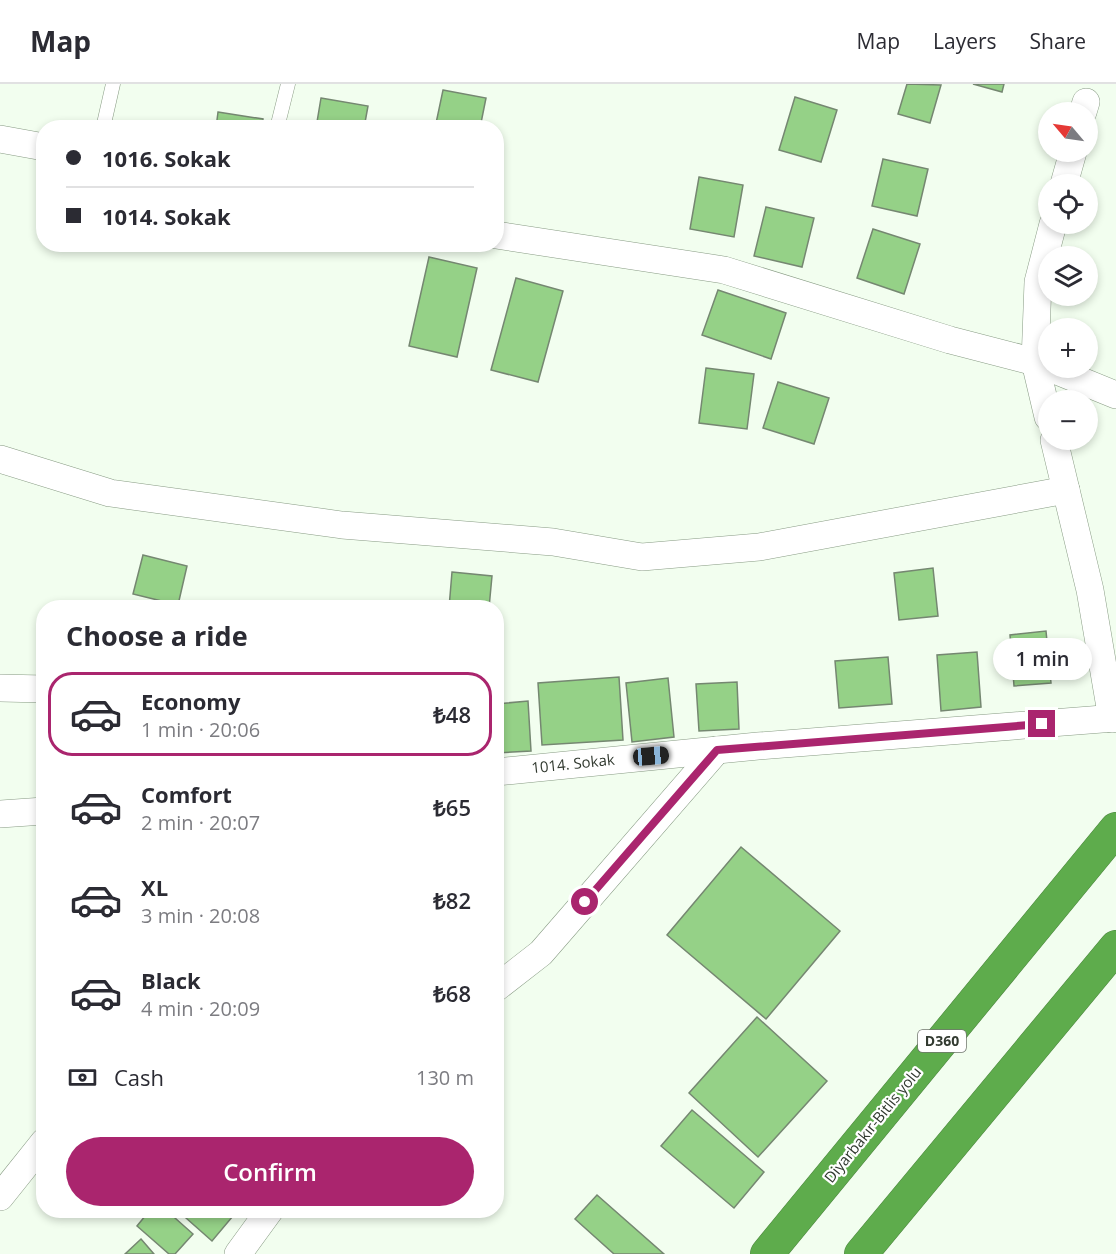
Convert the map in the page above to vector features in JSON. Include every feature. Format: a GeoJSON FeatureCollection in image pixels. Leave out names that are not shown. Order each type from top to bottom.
{"type":"FeatureCollection","features":[{"type":"Feature","properties":{"kind":"highway","name":"Diyarbakır-Bitlis yolu"},"geometry":{"type":"LineString","coordinates":[[767,1254],[1116,829]]}},
{"type":"Feature","properties":{"kind":"highway"},"geometry":{"type":"LineString","coordinates":[[861,1254],[1116,947]]}},
{"type":"Feature","properties":{"kind":"street"},"geometry":{"type":"LineString","coordinates":[[0,139],[36,146]]}},
{"type":"Feature","properties":{"kind":"street"},"geometry":{"type":"LineString","coordinates":[[1042,390],[1035,362],[1038,282],[1050,234]]}},
{"type":"Feature","properties":{"kind":"street"},"geometry":{"type":"LineString","coordinates":[[504,236],[723,270],[950,340],[1035,362],[1116,395]]}},
{"type":"Feature","properties":{"kind":"street"},"geometry":{"type":"LineString","coordinates":[[1056,450],[1090,590],[1114,719]]}},
{"type":"Feature","properties":{"kind":"street"},"geometry":{"type":"LineString","coordinates":[[0,459],[110,493],[342,525],[553,542],[642,557],[759,547],[1066,490]]}},
{"type":"Feature","properties":{"kind":"street"},"geometry":{"type":"LineString","coordinates":[[0,688],[36,689]]}},
{"type":"Feature","properties":{"kind":"street","name":"1014. Sokak"},"geometry":{"type":"LineString","coordinates":[[504,771],[717,750],[1114,719]]}},
{"type":"Feature","properties":{"kind":"street"},"geometry":{"type":"LineString","coordinates":[[504,982],[541,953],[717,750]]}},
{"type":"Feature","properties":{"kind":"street"},"geometry":{"type":"LineString","coordinates":[[0,814],[36,812]]}},
{"type":"Feature","properties":{"kind":"street"},"geometry":{"type":"LineString","coordinates":[[0,1197],[36,1152]]}},
{"type":"Feature","properties":{"kind":"street"},"geometry":{"type":"LineString","coordinates":[[238,1254],[264,1218]]}},
{"type":"Feature","properties":{"kind":"lane"},"geometry":{"type":"LineString","coordinates":[[105,120],[113,84]]}},
{"type":"Feature","properties":{"kind":"lane"},"geometry":{"type":"LineString","coordinates":[[279,120],[288,84]]}},
{"type":"Feature","properties":{"kind":"building"},"geometry":{"type":"Polygon","coordinates":[[[907,84],[941,85],[930,123],[898,114],[907,84]]]}},
{"type":"Feature","properties":{"kind":"building"},"geometry":{"type":"Polygon","coordinates":[[[973,84],[1004,84],[1002,92],[973,84]]]}},
{"type":"Feature","properties":{"kind":"building"},"geometry":{"type":"Polygon","coordinates":[[[443,90],[486,98],[482,120],[437,120],[443,90]]]}},
{"type":"Feature","properties":{"kind":"building"},"geometry":{"type":"Polygon","coordinates":[[[795,97],[837,110],[821,162],[779,150],[795,97]]]}},
{"type":"Feature","properties":{"kind":"building"},"geometry":{"type":"Polygon","coordinates":[[[321,98],[368,106],[365,120],[317,120],[321,98]]]}},
{"type":"Feature","properties":{"kind":"building"},"geometry":{"type":"Polygon","coordinates":[[[218,112],[263,119],[263,120],[217,120],[218,112]]]}},
{"type":"Feature","properties":{"kind":"building"},"geometry":{"type":"Polygon","coordinates":[[[883,159],[928,169],[917,216],[872,206],[883,159]]]}},
{"type":"Feature","properties":{"kind":"building"},"geometry":{"type":"Polygon","coordinates":[[[699,177],[743,185],[734,237],[690,229],[699,177]]]}},
{"type":"Feature","properties":{"kind":"building"},"geometry":{"type":"Polygon","coordinates":[[[766,207],[814,218],[802,267],[754,256],[766,207]]]}},
{"type":"Feature","properties":{"kind":"building"},"geometry":{"type":"Polygon","coordinates":[[[873,229],[920,244],[904,294],[857,278],[873,229]]]}},
{"type":"Feature","properties":{"kind":"building"},"geometry":{"type":"Polygon","coordinates":[[[429,257],[477,268],[457,357],[409,346],[429,257]]]}},
{"type":"Feature","properties":{"kind":"building"},"geometry":{"type":"Polygon","coordinates":[[[516,278],[563,291],[538,382],[491,370],[516,278]]]}},
{"type":"Feature","properties":{"kind":"building"},"geometry":{"type":"Polygon","coordinates":[[[718,290],[786,313],[771,359],[702,335],[718,290]]]}},
{"type":"Feature","properties":{"kind":"building"},"geometry":{"type":"Polygon","coordinates":[[[706,368],[754,374],[747,429],[699,423],[706,368]]]}},
{"type":"Feature","properties":{"kind":"building"},"geometry":{"type":"Polygon","coordinates":[[[778,382],[829,398],[814,444],[763,428],[778,382]]]}},
{"type":"Feature","properties":{"kind":"building"},"geometry":{"type":"Polygon","coordinates":[[[143,555],[187,566],[179,600],[158,600],[133,594],[143,555]]]}},
{"type":"Feature","properties":{"kind":"building"},"geometry":{"type":"Polygon","coordinates":[[[933,568],[938,616],[899,620],[894,573],[933,568]]]}},
{"type":"Feature","properties":{"kind":"building"},"geometry":{"type":"Polygon","coordinates":[[[452,572],[492,576],[490,600],[450,600],[452,572]]]}},
{"type":"Feature","properties":{"kind":"building"},"geometry":{"type":"Polygon","coordinates":[[[1046,631],[1051,683],[1014,686],[1010,635],[1046,631]]]}},
{"type":"Feature","properties":{"kind":"building"},"geometry":{"type":"Polygon","coordinates":[[[977,652],[981,707],[941,711],[937,655],[977,652]]]}},
{"type":"Feature","properties":{"kind":"building"},"geometry":{"type":"Polygon","coordinates":[[[888,657],[892,704],[839,708],[835,661],[888,657]]]}},
{"type":"Feature","properties":{"kind":"building"},"geometry":{"type":"Polygon","coordinates":[[[619,677],[623,740],[542,745],[538,683],[619,677]]]}},
{"type":"Feature","properties":{"kind":"building"},"geometry":{"type":"Polygon","coordinates":[[[668,678],[674,737],[632,742],[626,683],[668,678]]]}},
{"type":"Feature","properties":{"kind":"building"},"geometry":{"type":"Polygon","coordinates":[[[737,682],[739,729],[699,731],[696,684],[737,682]]]}},
{"type":"Feature","properties":{"kind":"building"},"geometry":{"type":"Polygon","coordinates":[[[528,701],[531,751],[504,753],[504,703],[528,701]]]}},
{"type":"Feature","properties":{"kind":"building"},"geometry":{"type":"Polygon","coordinates":[[[741,847],[840,931],[766,1019],[667,935],[741,847]]]}},
{"type":"Feature","properties":{"kind":"building"},"geometry":{"type":"Polygon","coordinates":[[[757,1017],[827,1081],[758,1157],[689,1093],[757,1017]]]}},
{"type":"Feature","properties":{"kind":"building"},"geometry":{"type":"Polygon","coordinates":[[[692,1110],[764,1172],[734,1208],[661,1146],[692,1110]]]}},
{"type":"Feature","properties":{"kind":"building"},"geometry":{"type":"Polygon","coordinates":[[[597,1195],[664,1254],[614,1254],[575,1219],[597,1195]]]}},
{"type":"Feature","properties":{"kind":"building"},"geometry":{"type":"Polygon","coordinates":[[[144,1218],[175,1218],[193,1234],[175,1254],[169,1254],[137,1226],[144,1218]]]}},
{"type":"Feature","properties":{"kind":"building"},"geometry":{"type":"Polygon","coordinates":[[[186,1218],[231,1218],[212,1241],[186,1218]]]}},
{"type":"Feature","properties":{"kind":"building"},"geometry":{"type":"Polygon","coordinates":[[[141,1239],[154,1254],[125,1254],[141,1239]]]}},
{"type":"Feature","properties":{"kind":"route"},"geometry":{"type":"LineString","coordinates":[[585,902],[717,750],[1042,724]]}}]}
